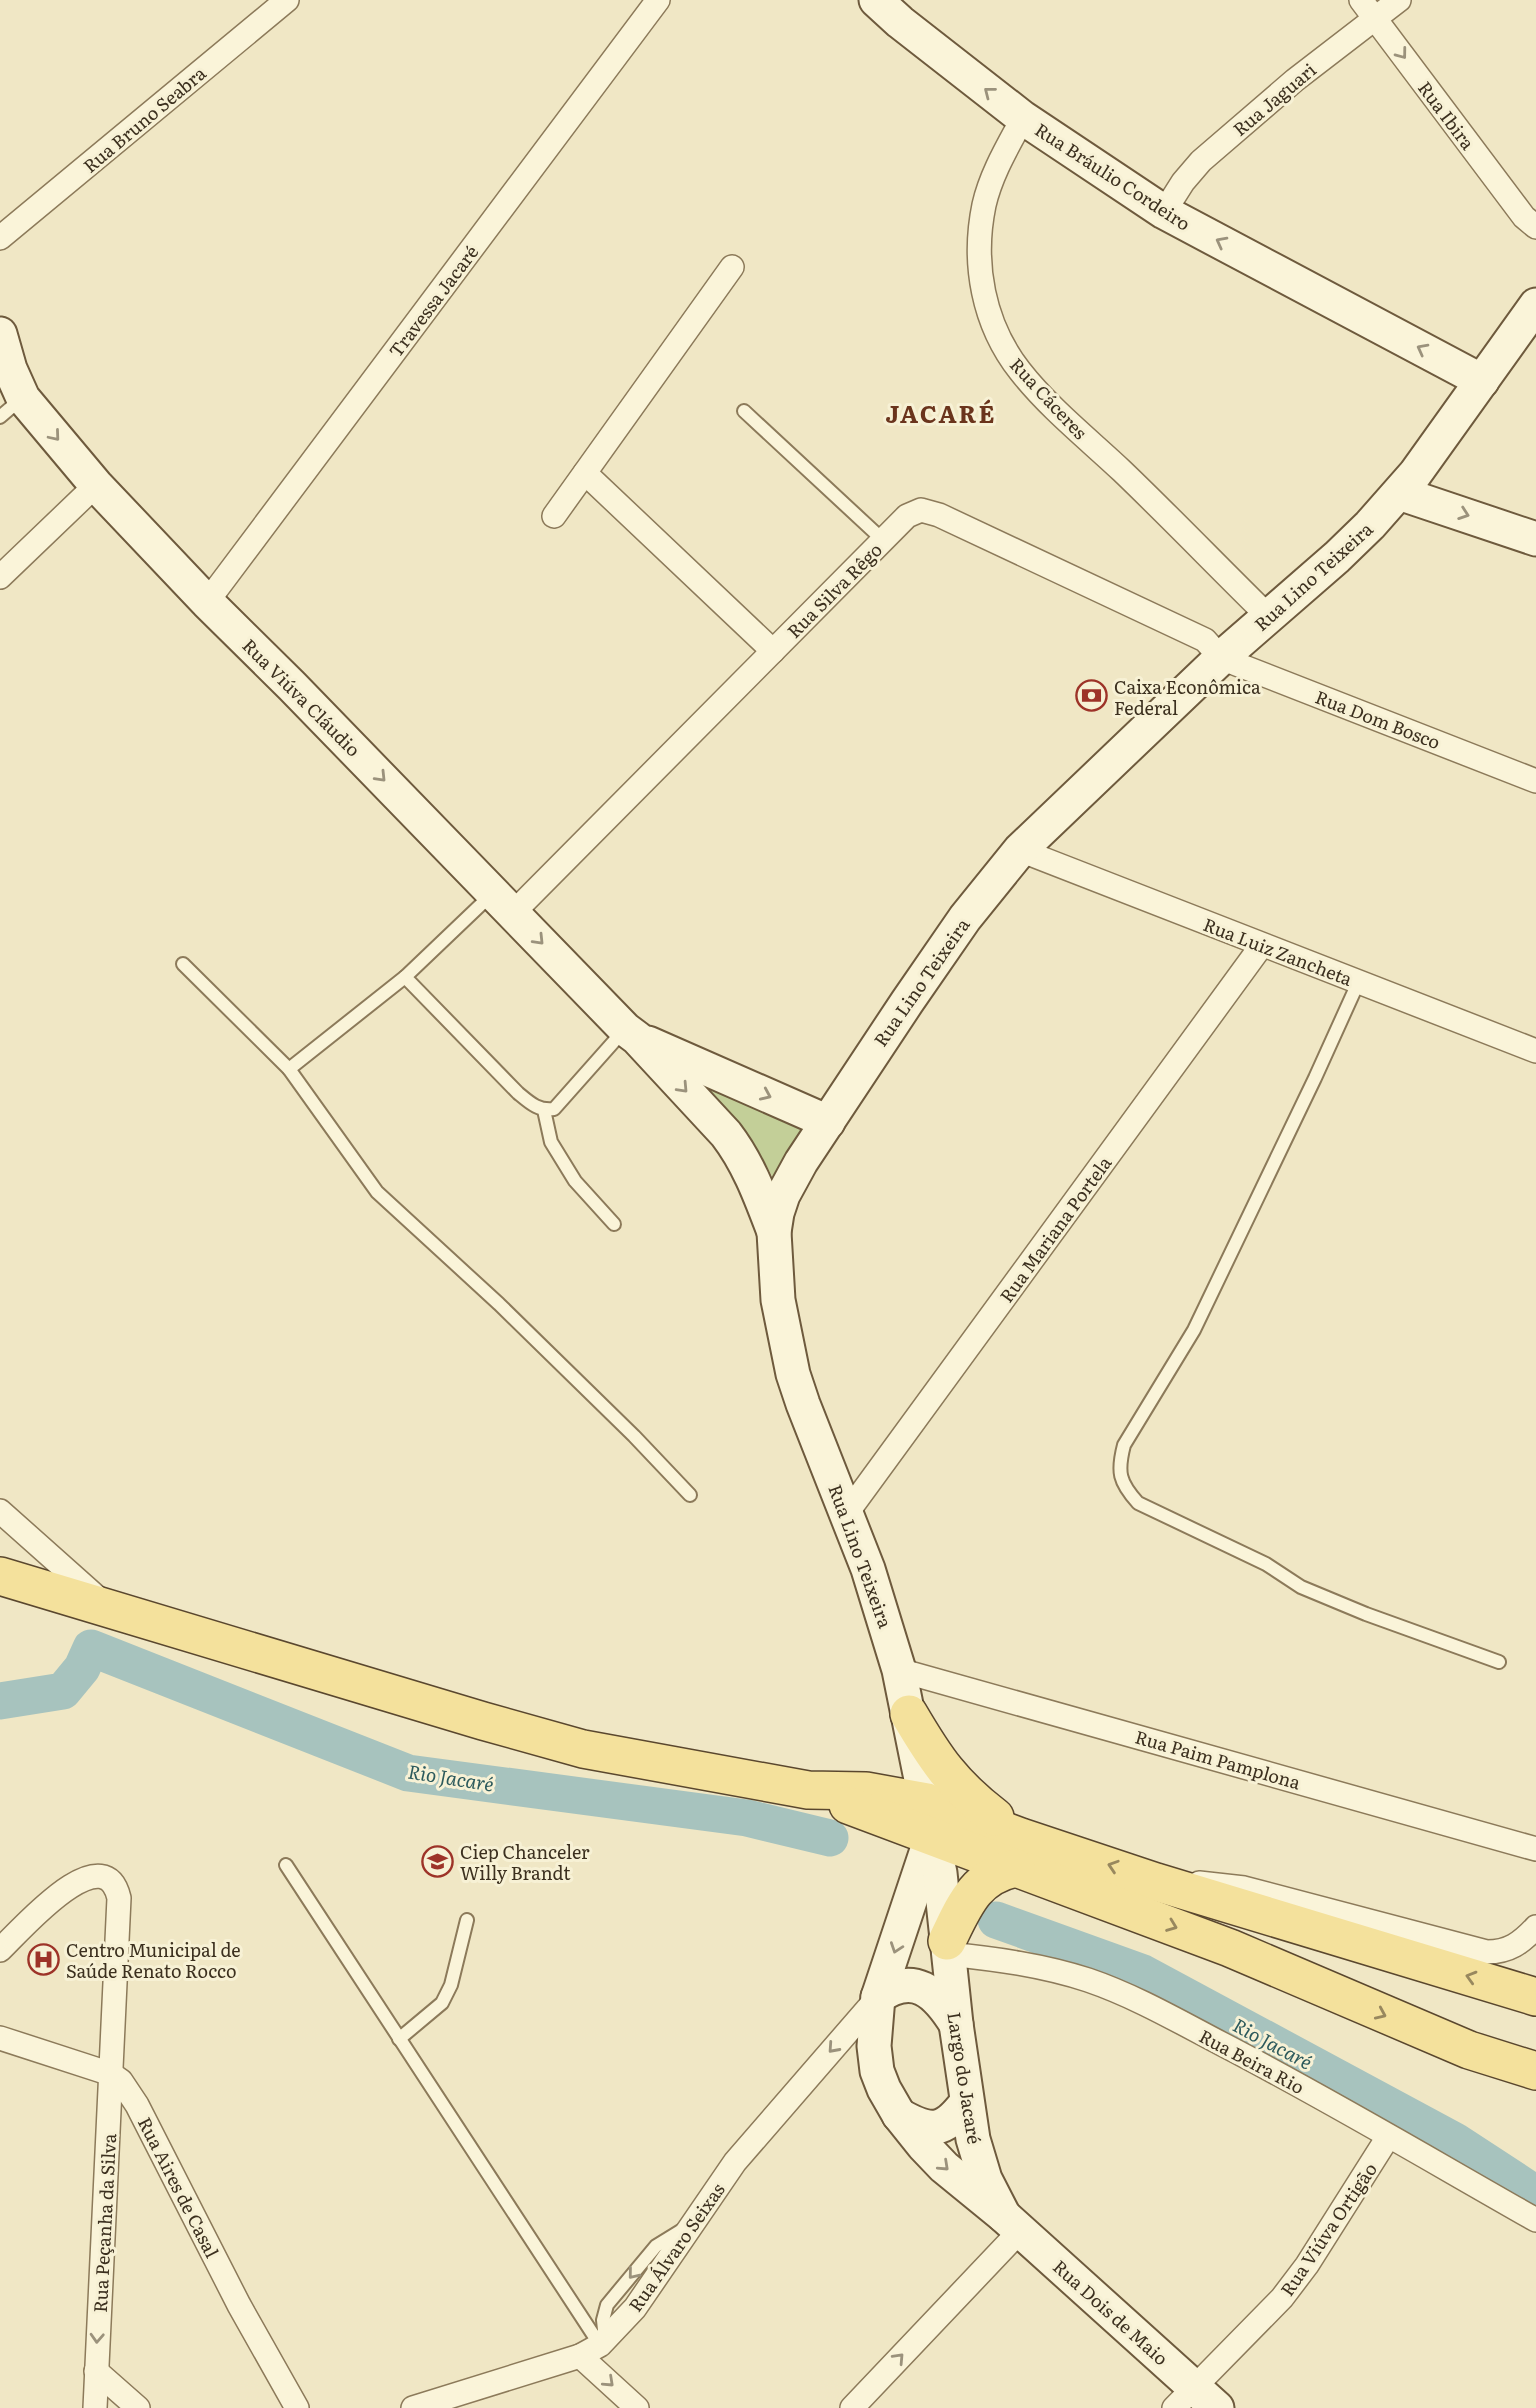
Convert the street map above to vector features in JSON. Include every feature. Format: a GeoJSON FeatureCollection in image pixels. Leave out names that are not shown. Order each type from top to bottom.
{"type":"FeatureCollection","features":[{"type":"Feature","properties":{"kind":"main road"},"geometry":{"type":"LineString","coordinates":[[0,1576],[558,1742],[625,1758],[808,1790],[866,1791],[930,1819],[1018,1852],[1230,1948],[1469,2050],[1536,2071]]}},
{"type":"Feature","properties":{"kind":"main road"},"geometry":{"type":"LineString","coordinates":[[909,1714],[932,1752],[960,1788],[1018,1852],[1156,1882],[1536,1997]]}},
{"type":"Feature","properties":{"kind":"main road"},"geometry":{"type":"LineString","coordinates":[[948,1947],[966,1905],[986,1878],[1002,1870],[1018,1852]]}},
{"type":"Feature","properties":{"kind":"street","name":"Rua Bruno Seabra"},"geometry":{"type":"LineString","coordinates":[[0,238],[287,0]]}},
{"type":"Feature","properties":{"kind":"street","name":"Travessa Jacaré"},"geometry":{"type":"LineString","coordinates":[[207,602],[658,0]]}},
{"type":"Feature","properties":{"kind":"street","name":"Rua Bráulio Cordeiro"},"geometry":{"type":"LineString","coordinates":[[876,0],[900,22],[1023,118],[1164,212],[1482,381]]}},
{"type":"Feature","properties":{"kind":"street","name":"Rua Ibira"},"geometry":{"type":"LineString","coordinates":[[1361,0],[1524,217],[1536,227]]}},
{"type":"Feature","properties":{"kind":"street","name":"Rua Jaguari"},"geometry":{"type":"LineString","coordinates":[[1164,212],[1182,182],[1201,161],[1295,80],[1399,0]]}},
{"type":"Feature","properties":{"kind":"street","name":"Rua Cáceres"},"geometry":{"type":"LineString","coordinates":[[1023,118],[997,167],[984,205],[980,282],[989,316],[1003,348],[1020,372],[1269,617]]}},
{"type":"Feature","properties":{"kind":"street"},"geometry":{"type":"LineString","coordinates":[[554,516],[732,267]]}},
{"type":"Feature","properties":{"kind":"street","name":"Rua Lino Teixeira"},"geometry":{"type":"LineString","coordinates":[[930,1819],[899,1670],[879,1600],[803,1404],[788,1355],[778,1300],[774,1232],[783,1195],[828,1122],[965,918],[1020,850],[1221,658],[1337,557],[1399,493],[1536,305]]}},
{"type":"Feature","properties":{"kind":"street","name":"Rua Viúva Cláudio"},"geometry":{"type":"LineString","coordinates":[[0,334],[8,389],[207,602],[631,1034],[736,1147],[756,1185],[774,1232]]}},
{"type":"Feature","properties":{"kind":"street"},"geometry":{"type":"LineString","coordinates":[[585,473],[773,651]]}},
{"type":"Feature","properties":{"kind":"street"},"geometry":{"type":"LineString","coordinates":[[0,577],[96,485]]}},
{"type":"Feature","properties":{"kind":"street"},"geometry":{"type":"LineString","coordinates":[[1399,493],[1536,539]]}},
{"type":"Feature","properties":{"kind":"street","name":"Rua Silva Rêgo"},"geometry":{"type":"LineString","coordinates":[[503,903],[773,651],[907,516],[921,510],[939,515],[1205,640],[1221,658]]}},
{"type":"Feature","properties":{"kind":"street","name":"Rua Dom Bosco"},"geometry":{"type":"LineString","coordinates":[[1221,658],[1536,781]]}},
{"type":"Feature","properties":{"kind":"street","name":"Rua Luiz Zancheta"},"geometry":{"type":"LineString","coordinates":[[1020,850],[1536,1051]]}},
{"type":"Feature","properties":{"kind":"street","name":"Rua Mariana Portela"},"geometry":{"type":"LineString","coordinates":[[847,1513],[1262,945]]}},
{"type":"Feature","properties":{"kind":"street"},"geometry":{"type":"LineString","coordinates":[[631,1034],[828,1122]]}},
{"type":"Feature","properties":{"kind":"street"},"geometry":{"type":"LineString","coordinates":[[0,1511],[106,1608]]}},
{"type":"Feature","properties":{"kind":"street","name":"Rua Paim Pamplona"},"geometry":{"type":"LineString","coordinates":[[899,1670],[1536,1849]]}},
{"type":"Feature","properties":{"kind":"street"},"geometry":{"type":"LineString","coordinates":[[852,2408],[1012,2223],[944,2167],[923,2145],[900,2115],[877,2071],[874,2027],[878,1997],[930,1819]]}},
{"type":"Feature","properties":{"kind":"street","name":"Largo do Jacaré"},"geometry":{"type":"LineString","coordinates":[[930,1819],[940,1873],[966,2103],[978,2161],[1012,2223]]}},
{"type":"Feature","properties":{"kind":"street","name":"Rua Peçanha da Silva"},"geometry":{"type":"LineString","coordinates":[[0,1950],[70,1885],[96,1876],[106,1878],[117,1890],[119,1898],[95,2408]]}},
{"type":"Feature","properties":{"kind":"street"},"geometry":{"type":"LineString","coordinates":[[1156,1882],[1213,1883],[1244,1888],[1487,1952],[1500,1952],[1511,1948],[1523,1941],[1536,1927]]}},
{"type":"Feature","properties":{"kind":"street","name":"Rua Beira Rio"},"geometry":{"type":"LineString","coordinates":[[948,1947],[1037,1966],[1088,1980],[1125,1994],[1252,2059],[1536,2220]]}},
{"type":"Feature","properties":{"kind":"street"},"geometry":{"type":"LineString","coordinates":[[878,1997],[901,1984],[914,1986],[943,2003],[956,2024]]}},
{"type":"Feature","properties":{"kind":"street","name":"Rua Álvaro Seixas"},"geometry":{"type":"LineString","coordinates":[[413,2408],[595,2347],[635,2308],[735,2162],[878,1997]]}},
{"type":"Feature","properties":{"kind":"street"},"geometry":{"type":"LineString","coordinates":[[0,2038],[111,2074]]}},
{"type":"Feature","properties":{"kind":"street","name":"Rua Aires de Casal"},"geometry":{"type":"LineString","coordinates":[[111,2074],[121,2081],[137,2105],[239,2305],[297,2408]]}},
{"type":"Feature","properties":{"kind":"street"},"geometry":{"type":"LineString","coordinates":[[900,2115],[930,2129],[946,2124],[966,2103]]}},
{"type":"Feature","properties":{"kind":"street","name":"Rua Viúva Ortigão"},"geometry":{"type":"LineString","coordinates":[[1195,2401],[1307,2265],[1388,2137]]}},
{"type":"Feature","properties":{"kind":"street","name":"Rua Dois de Maio"},"geometry":{"type":"LineString","coordinates":[[1012,2223],[1195,2401]]}},
{"type":"Feature","properties":{"kind":"street"},"geometry":{"type":"LineString","coordinates":[[595,2347],[637,2408]]}},
{"type":"Feature","properties":{"kind":"street"},"geometry":{"type":"LineString","coordinates":[[96,2371],[138,2408]]}},
{"type":"Feature","properties":{"kind":"lane"},"geometry":{"type":"LineString","coordinates":[[744,411],[883,540]]}},
{"type":"Feature","properties":{"kind":"lane"},"geometry":{"type":"LineString","coordinates":[[289,1069],[503,903]]}},
{"type":"Feature","properties":{"kind":"lane"},"geometry":{"type":"LineString","coordinates":[[183,964],[289,1069],[377,1192],[499,1304],[634,1436],[690,1495]]}},
{"type":"Feature","properties":{"kind":"lane"},"geometry":{"type":"LineString","coordinates":[[405,977],[519,1093],[534,1106],[544,1110],[554,1109],[631,1034]]}},
{"type":"Feature","properties":{"kind":"lane"},"geometry":{"type":"LineString","coordinates":[[1358,983],[1194,1330],[1124,1445],[1119,1466],[1124,1487],[1138,1503],[1266,1564],[1301,1587],[1366,1614],[1499,1662]]}},
{"type":"Feature","properties":{"kind":"lane"},"geometry":{"type":"LineString","coordinates":[[544,1110],[551,1142],[575,1181],[614,1224]]}},
{"type":"Feature","properties":{"kind":"lane"},"geometry":{"type":"LineString","coordinates":[[286,1865],[491,2176],[595,2347]]}},
{"type":"Feature","properties":{"kind":"lane"},"geometry":{"type":"LineString","coordinates":[[399,2039],[442,2003],[451,1985],[467,1920]]}},
{"type":"Feature","properties":{"kind":"green space"},"geometry":{"type":"Polygon","coordinates":[[[680,1066],[808,1127],[776,1183],[759,1153],[680,1066]]]}},
{"type":"Feature","properties":{"kind":"waterway","name":"Rio Jacaré"},"geometry":{"type":"LineString","coordinates":[[0,1701],[63,1691],[82,1668],[91,1648],[408,1773],[747,1818],[830,1838]]}},
{"type":"Feature","properties":{"kind":"waterway","name":"Rio Jacaré"},"geometry":{"type":"LineString","coordinates":[[996,1920],[1143,1973],[1455,2141],[1536,2194]]}},
{"type":"Feature","properties":{"kind":"place","name":"Caixa Econômica Federal"},"geometry":{"type":"Point","coordinates":[1091,696]}},
{"type":"Feature","properties":{"kind":"place","name":"Ciep Chanceler Willy Brandt"},"geometry":{"type":"Point","coordinates":[437,1861]}},
{"type":"Feature","properties":{"kind":"place","name":"Centro Municipal de Saúde Renato Rocco"},"geometry":{"type":"Point","coordinates":[43,1959]}},
{"type":"Feature","properties":{"kind":"district","name":"JACARÉ"},"geometry":{"type":"Point","coordinates":[941,412]}}]}
